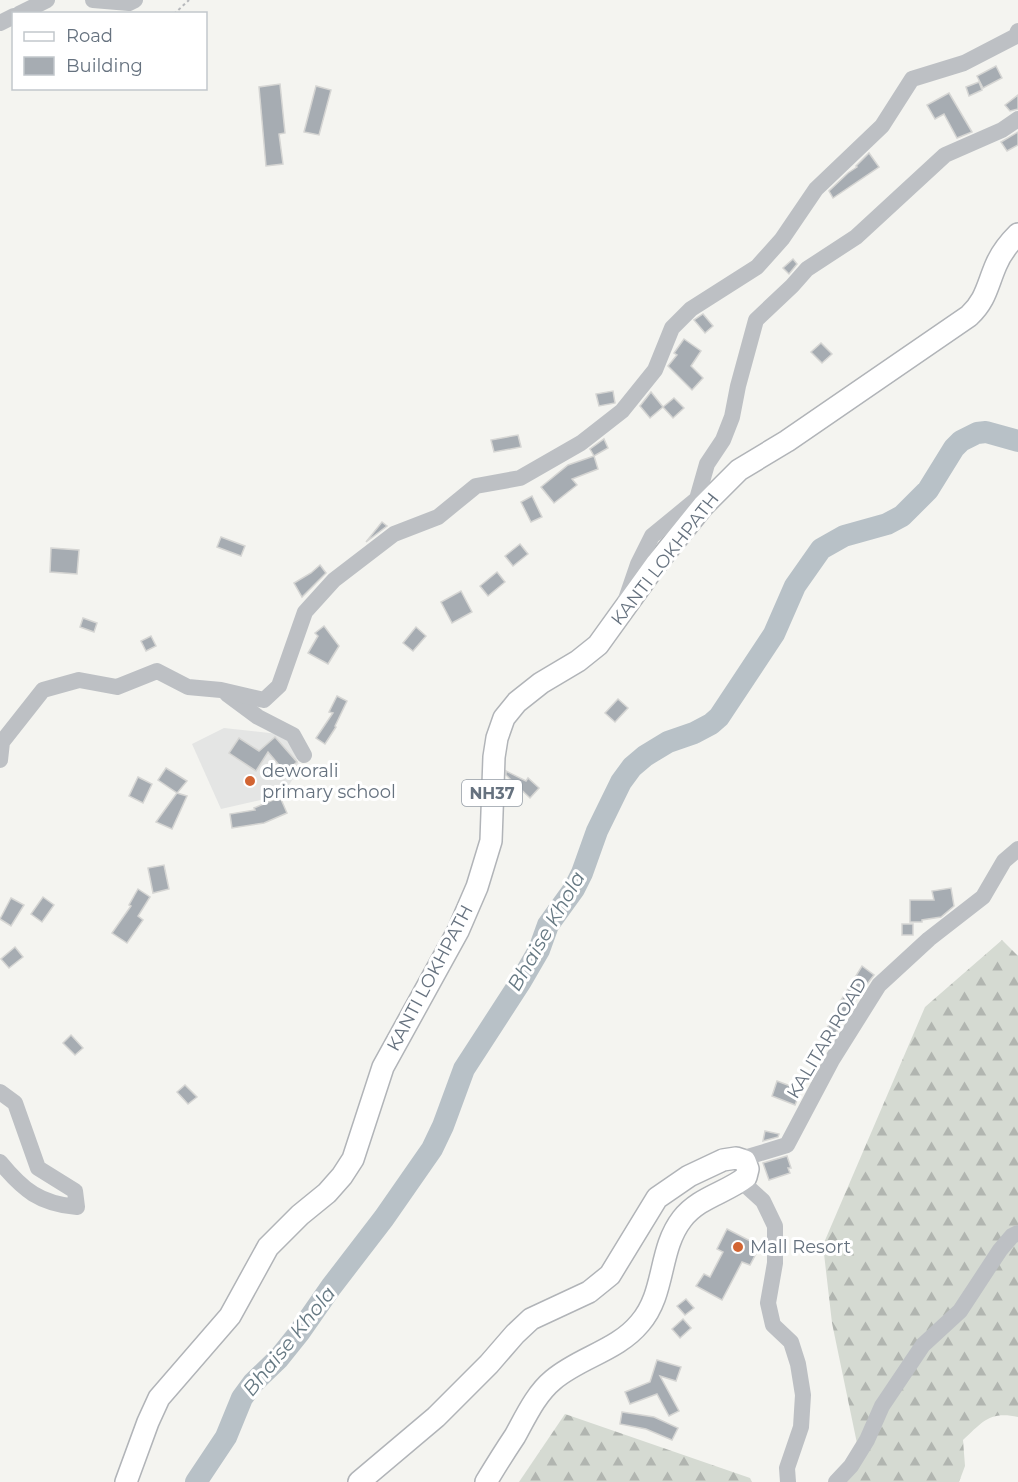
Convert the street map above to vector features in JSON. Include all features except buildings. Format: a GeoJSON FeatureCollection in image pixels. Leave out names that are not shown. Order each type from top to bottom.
{"type":"FeatureCollection","features":[{"type":"Feature","properties":{"kind":"main road","name":"KANTI LOKHPATH"},"geometry":{"type":"LineString","coordinates":[[126,1482],[159,1398],[230,1317],[268,1247],[300,1215],[327,1193],[342,1176],[352,1159],[383,1067],[458,931],[477,887],[491,841],[494,757],[497,738],[504,718],[517,702],[541,683],[578,661],[598,645],[657,563],[703,506],[739,470],[787,441],[969,316],[980,306],[997,263],[1006,246],[1018,234]]}},
{"type":"Feature","properties":{"kind":"main road"},"geometry":{"type":"LineString","coordinates":[[359,1482],[436,1417],[531,1319],[589,1292],[610,1275],[657,1198],[689,1176],[723,1160],[741,1159],[745,1161],[748,1169],[746,1177],[698,1203],[682,1218],[667,1250],[659,1287],[651,1308],[641,1322],[626,1339],[553,1380],[529,1409],[486,1482]]}},
{"type":"Feature","properties":{"kind":"street"},"geometry":{"type":"LineString","coordinates":[[23,12],[47,0]]}},
{"type":"Feature","properties":{"kind":"street"},"geometry":{"type":"LineString","coordinates":[[93,0],[129,3],[135,0]]}},
{"type":"Feature","properties":{"kind":"street"},"geometry":{"type":"LineString","coordinates":[[0,760],[2,742],[43,690],[79,680],[117,687],[158,671],[189,687],[221,690],[264,700],[279,686],[305,612],[334,580],[394,534],[438,517],[476,486],[520,478],[581,442],[622,411],[655,370],[672,328],[691,309],[757,267],[782,239],[816,189],[882,126],[912,79],[964,63],[1016,36],[1018,32]]}},
{"type":"Feature","properties":{"kind":"street"},"geometry":{"type":"LineString","coordinates":[[621,613],[638,564],[652,536],[697,498],[707,464],[723,440],[732,417],[756,320],[807,269],[856,237],[945,155],[1002,130],[1018,118]]}},
{"type":"Feature","properties":{"kind":"street"},"geometry":{"type":"LineString","coordinates":[[221,690],[258,717],[293,735],[304,755]]}},
{"type":"Feature","properties":{"kind":"street","name":"KALITAR ROAD"},"geometry":{"type":"LineString","coordinates":[[741,1159],[787,1145],[832,1060],[879,985],[929,939],[983,897],[1004,861],[1018,849]]}},
{"type":"Feature","properties":{"kind":"street"},"geometry":{"type":"LineString","coordinates":[[0,1092],[15,1103],[38,1168],[75,1191],[77,1207],[47,1202],[16,1181],[0,1162]]}},
{"type":"Feature","properties":{"kind":"street"},"geometry":{"type":"LineString","coordinates":[[741,1180],[763,1201],[775,1226],[775,1263],[768,1303],[773,1325],[791,1342],[798,1364],[803,1395],[801,1427],[787,1468],[789,1482]]}},
{"type":"Feature","properties":{"kind":"street"},"geometry":{"type":"LineString","coordinates":[[836,1482],[851,1466],[867,1440],[882,1406],[923,1345],[960,1311],[1000,1250],[1012,1236],[1018,1233]]}},
{"type":"Feature","properties":{"kind":"path"},"geometry":{"type":"LineString","coordinates":[[176,12],[189,0]]}},
{"type":"Feature","properties":{"kind":"shaded area","name":"deworali primary school"},"geometry":{"type":"Polygon","coordinates":[[[224,728],[287,735],[300,767],[283,795],[221,809],[192,744],[224,728]]]}},
{"type":"Feature","properties":{"kind":"green space"},"geometry":{"type":"Polygon","coordinates":[[[1002,940],[1018,956],[1018,1417],[993,1417],[982,1423],[963,1440],[965,1466],[959,1482],[844,1482],[859,1453],[832,1323],[823,1245],[925,1007],[1002,940]]]}},
{"type":"Feature","properties":{"kind":"green space"},"geometry":{"type":"Polygon","coordinates":[[[565,1414],[750,1478],[752,1482],[519,1482],[565,1414]]]}},
{"type":"Feature","properties":{"kind":"waterway","name":"Bhaise Khola"},"geometry":{"type":"LineString","coordinates":[[196,1482],[226,1437],[242,1398],[299,1333],[432,1149],[464,1069],[521,981],[539,950],[548,925],[574,889],[597,831],[621,782],[632,767],[668,742],[694,733],[719,717],[774,634],[795,586],[821,549],[844,536],[887,524],[902,516],[928,490],[954,448],[961,441],[977,433],[986,432],[1018,441]]}},
{"type":"Feature","properties":{"kind":"place","name":"deworali primary school"},"geometry":{"type":"Point","coordinates":[250,781]}},
{"type":"Feature","properties":{"kind":"place","name":"Mall Resort"},"geometry":{"type":"Point","coordinates":[738,1247]}}]}
